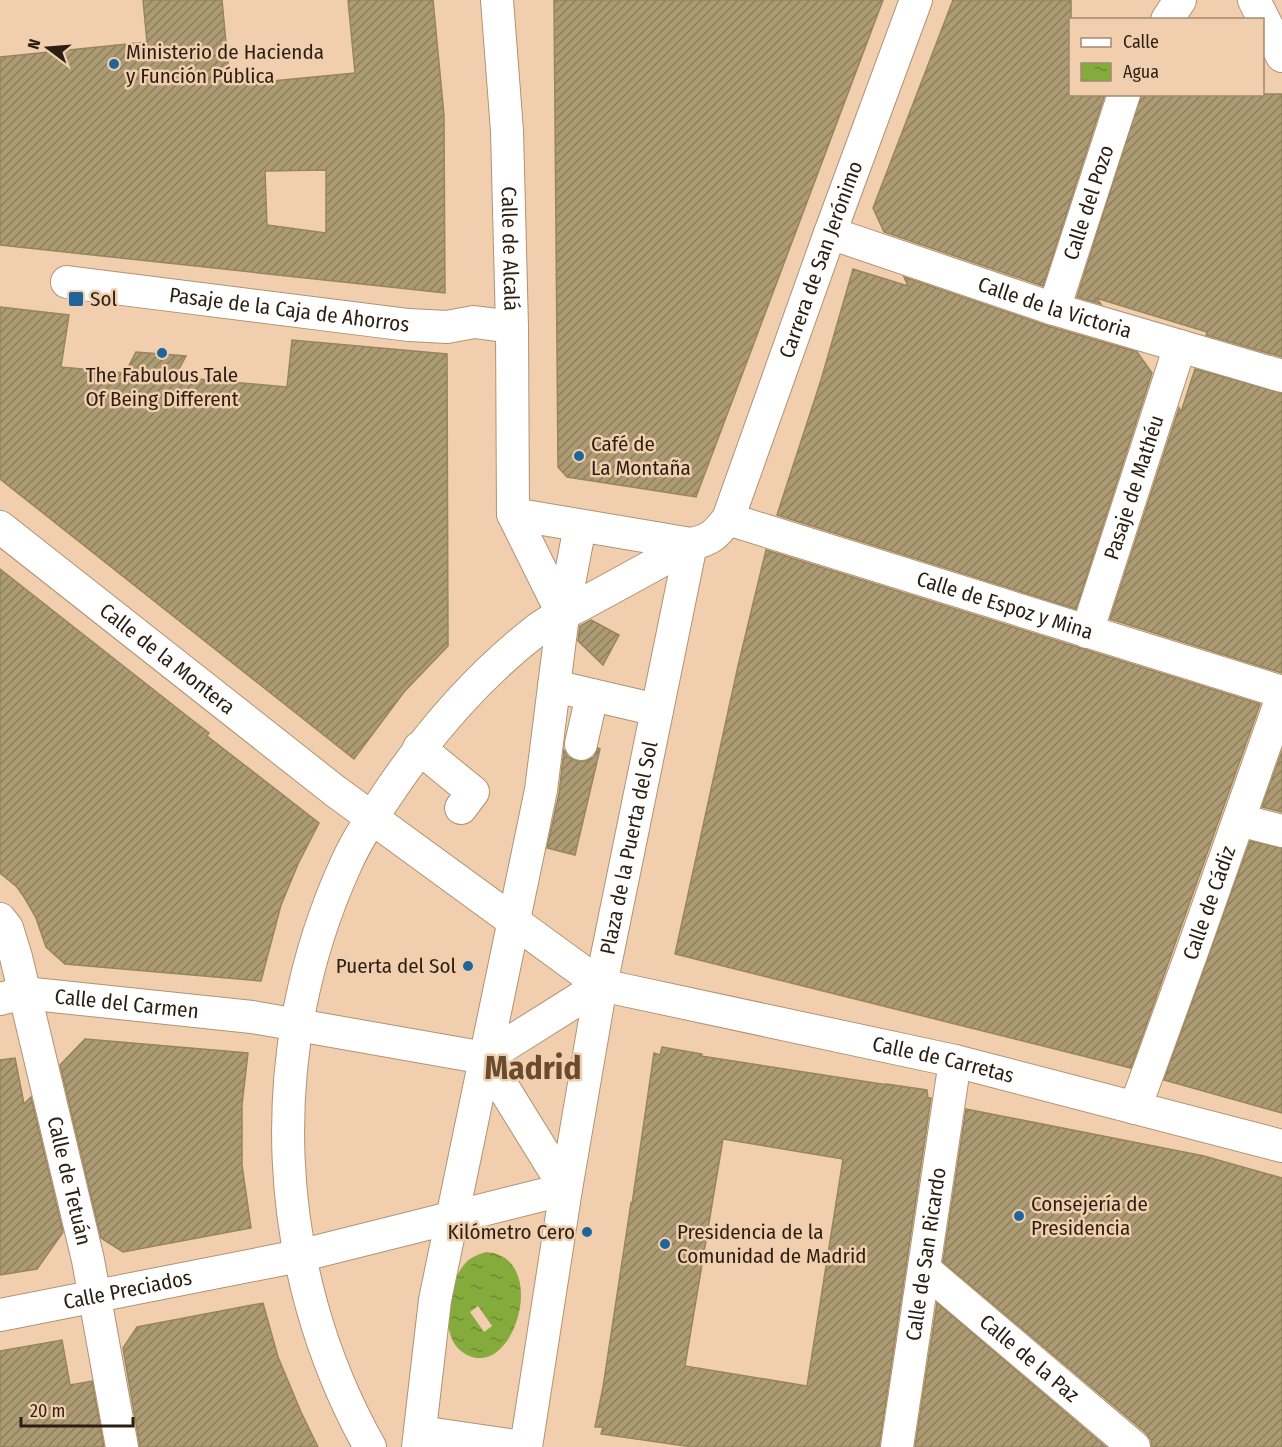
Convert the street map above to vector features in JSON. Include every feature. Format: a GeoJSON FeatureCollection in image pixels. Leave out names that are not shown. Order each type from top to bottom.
{"type":"FeatureCollection","features":[{"type":"Feature","properties":{"kind":"street","name":"Calle de Alcalá"},"geometry":{"type":"LineString","coordinates":[[497,0],[507,131],[512,327],[513,505]]}},
{"type":"Feature","properties":{"kind":"street","name":"Carrera de San Jerónimo"},"geometry":{"type":"LineString","coordinates":[[728,519],[916,0]]}},
{"type":"Feature","properties":{"kind":"street"},"geometry":{"type":"LineString","coordinates":[[1168,18],[1180,0]]}},
{"type":"Feature","properties":{"kind":"street"},"geometry":{"type":"LineString","coordinates":[[1254,0],[1263,18]]}},
{"type":"Feature","properties":{"kind":"street"},"geometry":{"type":"LineString","coordinates":[[1264,20],[1282,56]]}},
{"type":"Feature","properties":{"kind":"street","name":"Calle del Pozo"},"geometry":{"type":"LineString","coordinates":[[1054,309],[1123,96]]}},
{"type":"Feature","properties":{"kind":"street","name":"Calle de la Victoria"},"geometry":{"type":"LineString","coordinates":[[830,233],[1054,309],[1282,376]]}},
{"type":"Feature","properties":{"kind":"street","name":"Pasaje de la Caja de Ahorros"},"geometry":{"type":"LineString","coordinates":[[67,282],[409,325],[447,327],[474,322],[512,327]]}},
{"type":"Feature","properties":{"kind":"street","name":"Pasaje de Mathéu"},"geometry":{"type":"LineString","coordinates":[[1087,632],[1180,346]]}},
{"type":"Feature","properties":{"kind":"street"},"geometry":{"type":"LineString","coordinates":[[513,505],[580,526],[691,544],[705,542],[716,535],[728,519]]}},
{"type":"Feature","properties":{"kind":"street"},"geometry":{"type":"LineString","coordinates":[[513,505],[563,615]]}},
{"type":"Feature","properties":{"kind":"street","name":"Calle de Espoz y Mina"},"geometry":{"type":"LineString","coordinates":[[728,519],[1282,692]]}},
{"type":"Feature","properties":{"kind":"street"},"geometry":{"type":"LineString","coordinates":[[419,1440],[435,1300],[541,790],[563,615],[580,526]]}},
{"type":"Feature","properties":{"kind":"street","name":"Calle de la Montera"},"geometry":{"type":"LineString","coordinates":[[0,527],[335,791],[372,817]]}},
{"type":"Feature","properties":{"kind":"street"},"geometry":{"type":"LineString","coordinates":[[370,1447],[352,1416],[328,1361],[299,1257],[291,1203],[286,1141],[290,1078],[296,1025],[311,963],[345,900],[347,862],[372,817],[427,755],[458,703],[500,662],[542,626],[691,544]]}},
{"type":"Feature","properties":{"kind":"street","name":"Plaza de la Puerta del Sol"},"geometry":{"type":"LineString","coordinates":[[419,1440],[524,1447],[601,985],[691,544]]}},
{"type":"Feature","properties":{"kind":"street"},"geometry":{"type":"LineString","coordinates":[[554,686],[657,710]]}},
{"type":"Feature","properties":{"kind":"street"},"geometry":{"type":"LineString","coordinates":[[581,744],[592,695]]}},
{"type":"Feature","properties":{"kind":"street","name":"Calle de Cádiz"},"geometry":{"type":"LineString","coordinates":[[1135,1108],[1282,697]]}},
{"type":"Feature","properties":{"kind":"street"},"geometry":{"type":"LineString","coordinates":[[427,755],[473,792],[461,808]]}},
{"type":"Feature","properties":{"kind":"street","name":"Plaza de la Puerta del Sol"},"geometry":{"type":"LineString","coordinates":[[372,817],[601,985]]}},
{"type":"Feature","properties":{"kind":"street"},"geometry":{"type":"LineString","coordinates":[[1239,820],[1282,831]]}},
{"type":"Feature","properties":{"kind":"street","name":"Calle de Tetuán"},"geometry":{"type":"LineString","coordinates":[[0,919],[7,928],[12,996],[95,1297],[122,1447]]}},
{"type":"Feature","properties":{"kind":"street","name":"Plaza de la Puerta del Sol"},"geometry":{"type":"LineString","coordinates":[[485,1058],[601,985]]}},
{"type":"Feature","properties":{"kind":"street","name":"Calle de Carretas"},"geometry":{"type":"LineString","coordinates":[[601,985],[955,1061],[1282,1146]]}},
{"type":"Feature","properties":{"kind":"street","name":"Calle del Carmen"},"geometry":{"type":"LineString","coordinates":[[12,996],[252,1017],[296,1025]]}},
{"type":"Feature","properties":{"kind":"street"},"geometry":{"type":"LineString","coordinates":[[296,1025],[485,1058],[566,1189]]}},
{"type":"Feature","properties":{"kind":"street","name":"Calle de San Ricardo"},"geometry":{"type":"LineString","coordinates":[[897,1447],[955,1061]]}},
{"type":"Feature","properties":{"kind":"street","name":"Calle Preciados"},"geometry":{"type":"LineString","coordinates":[[0,1314],[299,1257],[566,1189]]}},
{"type":"Feature","properties":{"kind":"street","name":"Calle de la Paz"},"geometry":{"type":"LineString","coordinates":[[924,1269],[1134,1447]]}},
{"type":"Feature","properties":{"kind":"water"},"geometry":{"type":"Polygon","coordinates":[[[486,1252],[506,1259],[518,1275],[521,1295],[518,1318],[509,1338],[496,1353],[479,1358],[461,1351],[454,1343],[448,1322],[448,1309],[453,1285],[463,1266],[473,1257],[486,1252]],[[478,1306],[470,1312],[484,1332],[492,1326],[478,1306]]]}},
{"type":"Feature","properties":{"kind":"building"},"geometry":{"type":"Polygon","coordinates":[[[143,0],[222,0],[230,85],[355,73],[348,0],[433,0],[444,115],[445,293],[0,245],[0,57],[147,42],[143,0]],[[326,170],[265,171],[267,225],[326,233],[326,170]]]}},
{"type":"Feature","properties":{"kind":"building"},"geometry":{"type":"Polygon","coordinates":[[[554,0],[883,0],[696,497],[567,477],[558,467],[554,0]]]}},
{"type":"Feature","properties":{"kind":"building"},"geometry":{"type":"Polygon","coordinates":[[[953,0],[1071,0],[1069,96],[1104,96],[1043,286],[884,232],[873,208],[953,0]]]}},
{"type":"Feature","properties":{"kind":"building"},"geometry":{"type":"Polygon","coordinates":[[[1282,94],[1282,357],[1206,335],[1207,332],[1096,298],[1101,304],[1077,297],[1140,96],[1282,94]]]}},
{"type":"Feature","properties":{"kind":"building"},"geometry":{"type":"Polygon","coordinates":[[[853,269],[908,286],[904,277],[1048,326],[1137,352],[1152,373],[1076,609],[777,515],[821,380],[853,269]]]}},
{"type":"Feature","properties":{"kind":"building"},"geometry":{"type":"Polygon","coordinates":[[[0,307],[69,315],[61,367],[125,373],[136,352],[186,356],[175,377],[287,387],[292,340],[447,354],[448,646],[404,692],[354,759],[0,479],[0,307]]]}},
{"type":"Feature","properties":{"kind":"building"},"geometry":{"type":"Polygon","coordinates":[[[1195,369],[1282,393],[1282,673],[1110,619],[1179,408],[1181,412],[1195,369]]]}},
{"type":"Feature","properties":{"kind":"building"},"geometry":{"type":"Polygon","coordinates":[[[766,550],[1260,704],[1131,1068],[675,954],[738,666],[766,550]]]}},
{"type":"Feature","properties":{"kind":"building"},"geometry":{"type":"Polygon","coordinates":[[[0,569],[209,733],[207,736],[319,823],[298,864],[281,905],[261,981],[65,964],[46,947],[36,918],[24,897],[17,887],[0,873],[0,569]]]}},
{"type":"Feature","properties":{"kind":"building"},"geometry":{"type":"Polygon","coordinates":[[[591,620],[619,635],[603,665],[578,641],[580,626],[591,620]]]}},
{"type":"Feature","properties":{"kind":"building"},"geometry":{"type":"Polygon","coordinates":[[[598,748],[600,749],[575,855],[547,848],[559,794],[564,750],[568,757],[577,761],[586,761],[594,757],[598,748]]]}},
{"type":"Feature","properties":{"kind":"building"},"geometry":{"type":"Polygon","coordinates":[[[1282,751],[1282,812],[1262,807],[1282,751]]]}},
{"type":"Feature","properties":{"kind":"building"},"geometry":{"type":"Polygon","coordinates":[[[1250,841],[1282,848],[1282,1113],[1164,1080],[1250,841]]]}},
{"type":"Feature","properties":{"kind":"building"},"geometry":{"type":"Polygon","coordinates":[[[85,1039],[248,1053],[242,1105],[242,1165],[251,1228],[123,1252],[101,1238],[60,1065],[85,1039]]]}},
{"type":"Feature","properties":{"kind":"building","name":"Presidencia de la Comunidad de Madrid"},"geometry":{"type":"Polygon","coordinates":[[[662,1047],[702,1054],[701,1056],[927,1090],[928,1098],[931,1098],[879,1447],[692,1447],[601,1434],[603,1427],[595,1427],[654,1053],[660,1055],[662,1047]],[[723,1139],[685,1366],[807,1386],[843,1159],[723,1139]]]}},
{"type":"Feature","properties":{"kind":"building"},"geometry":{"type":"Polygon","coordinates":[[[15,1058],[24,1104],[31,1097],[63,1232],[37,1269],[0,1275],[0,1060],[15,1058]]]}},
{"type":"Feature","properties":{"kind":"building"},"geometry":{"type":"Polygon","coordinates":[[[966,1109],[1204,1156],[1282,1178],[1282,1447],[1152,1447],[1151,1440],[1146,1433],[943,1262],[966,1109]]]}},
{"type":"Feature","properties":{"kind":"building"},"geometry":{"type":"Polygon","coordinates":[[[263,1303],[278,1357],[318,1447],[140,1447],[123,1348],[137,1327],[263,1303]]]}},
{"type":"Feature","properties":{"kind":"building"},"geometry":{"type":"Polygon","coordinates":[[[937,1303],[1106,1447],[915,1447],[937,1303]]]}},
{"type":"Feature","properties":{"kind":"building"},"geometry":{"type":"Polygon","coordinates":[[[62,1340],[70,1385],[92,1381],[104,1447],[0,1447],[0,1351],[62,1340]]]}},
{"type":"Feature","properties":{"kind":"place","name":"Ministerio de Hacienda y Función Pública"},"geometry":{"type":"Point","coordinates":[114,64]}},
{"type":"Feature","properties":{"kind":"place","name":"Sol"},"geometry":{"type":"Point","coordinates":[76,299]}},
{"type":"Feature","properties":{"kind":"place","name":"The Fabulous Tale Of Being Different"},"geometry":{"type":"Point","coordinates":[162,353]}},
{"type":"Feature","properties":{"kind":"place","name":"Café de La Montaña"},"geometry":{"type":"Point","coordinates":[579,456]}},
{"type":"Feature","properties":{"kind":"place","name":"Puerta del Sol"},"geometry":{"type":"Point","coordinates":[468,966]}},
{"type":"Feature","properties":{"kind":"place","name":"Consejería de Presidencia"},"geometry":{"type":"Point","coordinates":[1019,1216]}},
{"type":"Feature","properties":{"kind":"place","name":"Kilómetro Cero"},"geometry":{"type":"Point","coordinates":[587,1232]}},
{"type":"Feature","properties":{"kind":"place","name":"Presidencia de la Comunidad de Madrid"},"geometry":{"type":"Point","coordinates":[665,1244]}},
{"type":"Feature","properties":{"kind":"district","name":"Madrid"},"geometry":{"type":"Point","coordinates":[533,1068]}}]}
